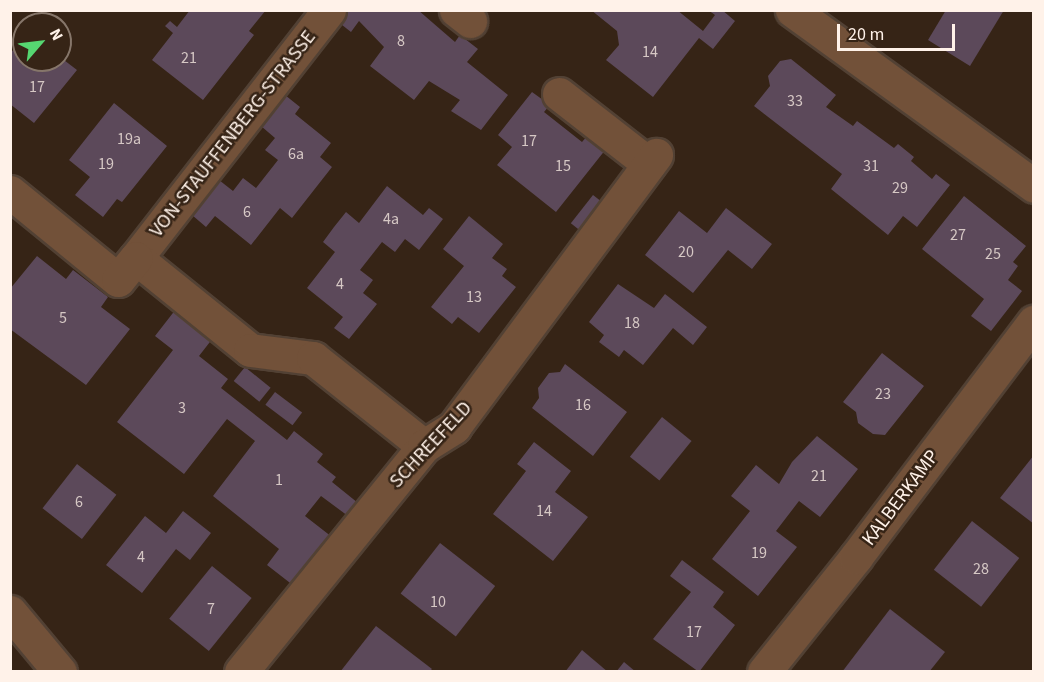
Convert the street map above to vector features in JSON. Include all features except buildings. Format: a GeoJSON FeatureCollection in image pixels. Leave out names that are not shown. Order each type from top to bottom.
{"type":"FeatureCollection","features":[{"type":"Feature","properties":{"kind":"street"},"geometry":{"type":"LineString","coordinates":[[792,10],[1034,186]]}},
{"type":"Feature","properties":{"kind":"street","name":"VON-STAUFFENBERG-STRASSE"},"geometry":{"type":"LineString","coordinates":[[10,192],[118,280],[312,16]]}},
{"type":"Feature","properties":{"kind":"street","name":"SCHREEFELD"},"geometry":{"type":"LineString","coordinates":[[241,672],[424,446],[454,427],[652,160],[559,94]]}},
{"type":"Feature","properties":{"kind":"street"},"geometry":{"type":"LineString","coordinates":[[136,258],[249,350],[313,358],[424,446]]}},
{"type":"Feature","properties":{"kind":"street","name":"KALBERKAMP"},"geometry":{"type":"LineString","coordinates":[[764,672],[856,557],[1034,322]]}},
{"type":"Feature","properties":{"kind":"street"},"geometry":{"type":"LineString","coordinates":[[10,612],[60,672]]}}]}
